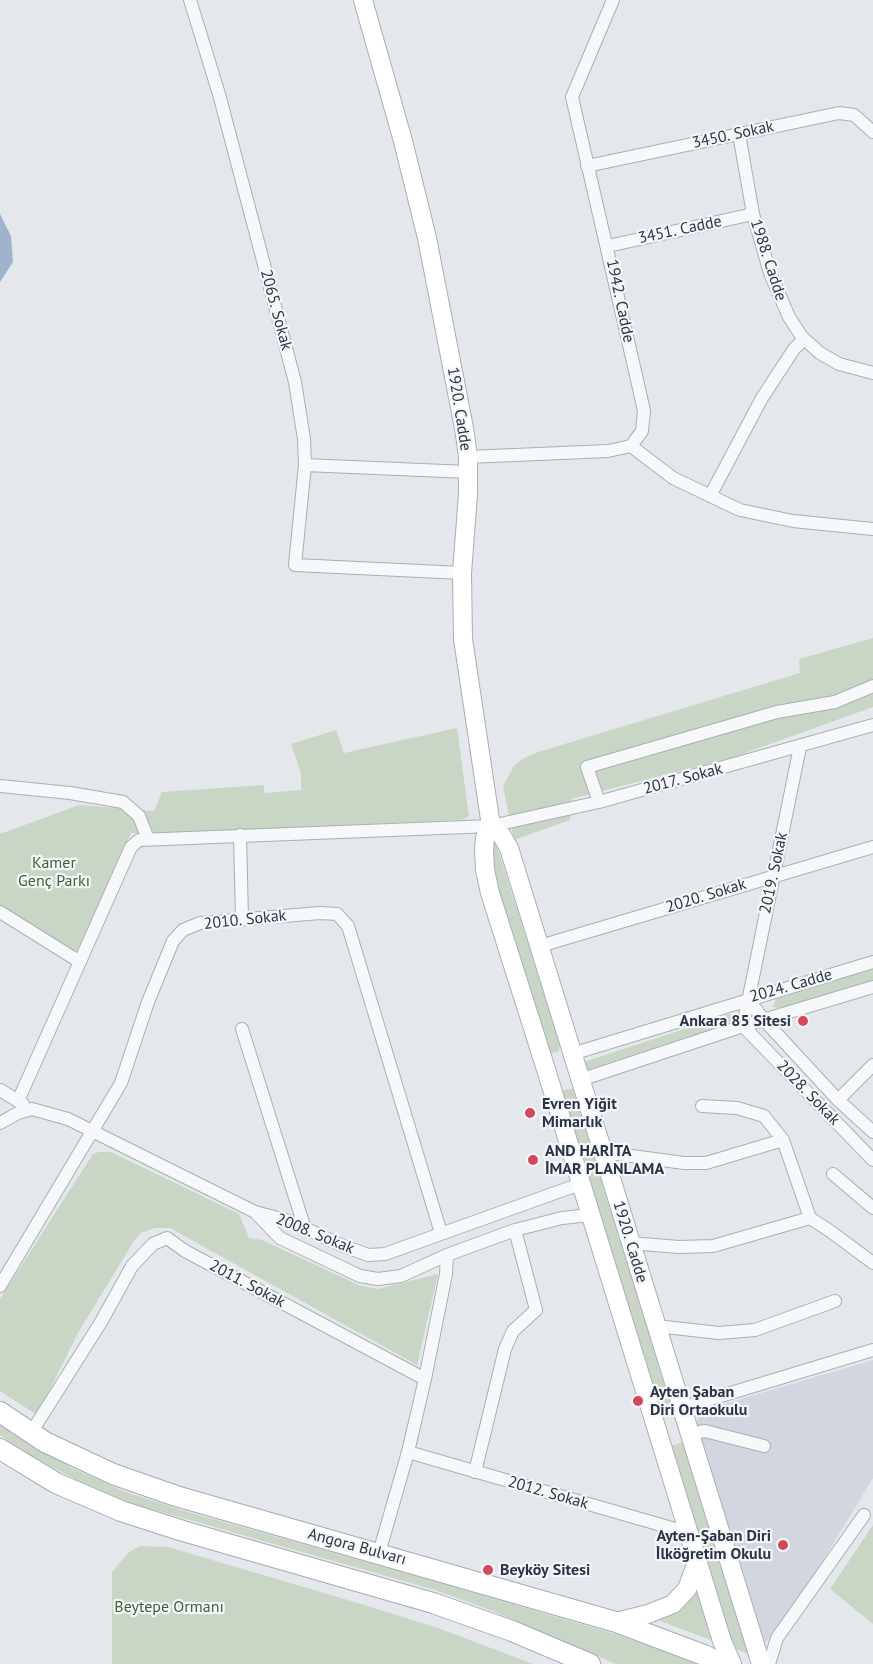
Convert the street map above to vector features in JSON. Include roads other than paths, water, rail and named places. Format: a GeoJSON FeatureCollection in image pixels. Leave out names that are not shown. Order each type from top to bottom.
{"type":"FeatureCollection","features":[{"type":"Feature","properties":{"kind":"main road","name":"1920. Cadde"},"geometry":{"type":"LineString","coordinates":[[363,0],[428,238],[460,402],[468,465],[462,573],[463,639],[490,826],[485,838],[484,849],[490,893],[697,1562],[722,1641],[732,1664]]}},
{"type":"Feature","properties":{"kind":"main road","name":"1920. Cadde"},"geometry":{"type":"LineString","coordinates":[[490,826],[502,836],[509,848],[761,1664]]}},
{"type":"Feature","properties":{"kind":"main road"},"geometry":{"type":"LineString","coordinates":[[544,1063],[572,1054]]}},
{"type":"Feature","properties":{"kind":"main road"},"geometry":{"type":"LineString","coordinates":[[552,1089],[580,1080]]}},
{"type":"Feature","properties":{"kind":"main road"},"geometry":{"type":"LineString","coordinates":[[653,1417],[681,1408]]}},
{"type":"Feature","properties":{"kind":"main road","name":"Angora Bulvarı"},"geometry":{"type":"LineString","coordinates":[[0,1412],[31,1433],[94,1466],[157,1489],[616,1622],[722,1664]]}},
{"type":"Feature","properties":{"kind":"main road"},"geometry":{"type":"LineString","coordinates":[[661,1443],[689,1434]]}},
{"type":"Feature","properties":{"kind":"main road","name":"Angora Bulvarı"},"geometry":{"type":"LineString","coordinates":[[0,1449],[56,1483],[110,1507],[183,1531],[433,1603],[494,1624],[590,1664]]}},
{"type":"Feature","properties":{"kind":"main road"},"geometry":{"type":"LineString","coordinates":[[616,1622],[648,1614],[673,1604],[687,1589],[697,1562]]}},
{"type":"Feature","properties":{"kind":"street","name":"2065. Sokak"},"geometry":{"type":"LineString","coordinates":[[190,0],[219,94],[295,382],[304,439],[305,465],[295,565],[462,573]]}},
{"type":"Feature","properties":{"kind":"street","name":"1942. Cadde"},"geometry":{"type":"LineString","coordinates":[[612,0],[573,97],[644,411],[642,431],[631,446]]}},
{"type":"Feature","properties":{"kind":"street","name":"3450. Sokak"},"geometry":{"type":"LineString","coordinates":[[587,166],[846,113],[862,120],[873,132]]}},
{"type":"Feature","properties":{"kind":"street","name":"1988. Cadde"},"geometry":{"type":"LineString","coordinates":[[739,134],[753,214],[778,296],[789,317],[804,339],[820,353],[839,364],[873,373]]}},
{"type":"Feature","properties":{"kind":"street","name":"3451. Cadde"},"geometry":{"type":"LineString","coordinates":[[608,246],[753,214]]}},
{"type":"Feature","properties":{"kind":"street"},"geometry":{"type":"LineString","coordinates":[[710,495],[762,398],[794,349],[804,339]]}},
{"type":"Feature","properties":{"kind":"street"},"geometry":{"type":"LineString","coordinates":[[305,465],[468,465],[608,451],[631,446],[673,478],[740,510],[793,522],[873,529]]}},
{"type":"Feature","properties":{"kind":"street"},"geometry":{"type":"LineString","coordinates":[[599,802],[587,767],[777,712],[835,702],[873,686]]}},
{"type":"Feature","properties":{"kind":"street","name":"2017. Sokak"},"geometry":{"type":"LineString","coordinates":[[148,839],[490,826],[599,802],[873,725]]}},
{"type":"Feature","properties":{"kind":"street","name":"2019. Sokak"},"geometry":{"type":"LineString","coordinates":[[743,1026],[800,747]]}},
{"type":"Feature","properties":{"kind":"street"},"geometry":{"type":"LineString","coordinates":[[0,786],[117,800],[135,810],[148,839],[139,840],[131,847],[18,1101]]}},
{"type":"Feature","properties":{"kind":"street"},"geometry":{"type":"LineString","coordinates":[[240,835],[242,919]]}},
{"type":"Feature","properties":{"kind":"street","name":"2020. Sokak"},"geometry":{"type":"LineString","coordinates":[[540,946],[873,847]]}},
{"type":"Feature","properties":{"kind":"street"},"geometry":{"type":"LineString","coordinates":[[0,912],[80,962]]}},
{"type":"Feature","properties":{"kind":"street","name":"2010. Sokak"},"geometry":{"type":"LineString","coordinates":[[0,1286],[121,1083],[147,1002],[173,941],[183,930],[200,923],[320,913],[337,915],[348,926],[441,1233]]}},
{"type":"Feature","properties":{"kind":"street","name":"2024. Cadde"},"geometry":{"type":"LineString","coordinates":[[572,1054],[873,962]]}},
{"type":"Feature","properties":{"kind":"street","name":"2024. Cadde"},"geometry":{"type":"LineString","coordinates":[[580,1080],[743,1026],[873,987]]}},
{"type":"Feature","properties":{"kind":"street","name":"2028. Sokak"},"geometry":{"type":"LineString","coordinates":[[748,999],[764,1020],[838,1100],[873,1132]]}},
{"type":"Feature","properties":{"kind":"street","name":"2028. Sokak"},"geometry":{"type":"LineString","coordinates":[[743,1026],[873,1160]]}},
{"type":"Feature","properties":{"kind":"street"},"geometry":{"type":"LineString","coordinates":[[242,1029],[305,1229]]}},
{"type":"Feature","properties":{"kind":"street"},"geometry":{"type":"LineString","coordinates":[[838,1100],[873,1065]]}},
{"type":"Feature","properties":{"kind":"street","name":"2008. Sokak"},"geometry":{"type":"LineString","coordinates":[[0,1089],[32,1109],[68,1119],[255,1212],[289,1221],[368,1255],[385,1254],[580,1185]]}},
{"type":"Feature","properties":{"kind":"street"},"geometry":{"type":"LineString","coordinates":[[702,1106],[737,1108],[764,1116],[783,1140],[810,1218],[873,1263]]}},
{"type":"Feature","properties":{"kind":"street"},"geometry":{"type":"LineString","coordinates":[[0,1123],[18,1113],[32,1109]]}},
{"type":"Feature","properties":{"kind":"street"},"geometry":{"type":"LineString","coordinates":[[602,1152],[684,1163],[706,1163],[783,1140]]}},
{"type":"Feature","properties":{"kind":"street"},"geometry":{"type":"LineString","coordinates":[[833,1174],[873,1208]]}},
{"type":"Feature","properties":{"kind":"street"},"geometry":{"type":"LineString","coordinates":[[255,1212],[280,1238],[360,1276],[378,1279],[401,1276],[447,1255],[514,1230],[562,1218],[590,1215]]}},
{"type":"Feature","properties":{"kind":"street"},"geometry":{"type":"LineString","coordinates":[[630,1243],[679,1247],[713,1246],[810,1218]]}},
{"type":"Feature","properties":{"kind":"street"},"geometry":{"type":"LineString","coordinates":[[475,1472],[505,1349],[513,1331],[536,1310],[514,1230]]}},
{"type":"Feature","properties":{"kind":"street","name":"2011. Sokak"},"geometry":{"type":"LineString","coordinates":[[31,1433],[101,1322],[132,1266],[153,1244],[167,1238],[185,1251],[425,1379]]}},
{"type":"Feature","properties":{"kind":"street"},"geometry":{"type":"LineString","coordinates":[[380,1553],[408,1452],[425,1379],[446,1274],[447,1255]]}},
{"type":"Feature","properties":{"kind":"street"},"geometry":{"type":"LineString","coordinates":[[656,1326],[719,1333],[755,1330],[835,1301]]}},
{"type":"Feature","properties":{"kind":"street"},"geometry":{"type":"LineString","coordinates":[[681,1408],[873,1350]]}},
{"type":"Feature","properties":{"kind":"street"},"geometry":{"type":"LineString","coordinates":[[689,1434],[705,1431],[764,1446]]}},
{"type":"Feature","properties":{"kind":"street","name":"2012. Sokak"},"geometry":{"type":"LineString","coordinates":[[408,1452],[689,1533]]}},
{"type":"Feature","properties":{"kind":"street"},"geometry":{"type":"LineString","coordinates":[[769,1664],[777,1638],[864,1515]]}},
{"type":"Feature","properties":{"kind":"water"},"geometry":{"type":"Polygon","coordinates":[[[0,214],[11,236],[13,262],[0,282],[0,214]]]}},
{"type":"Feature","properties":{"kind":"place","name":"Ankara 85 Sitesi"},"geometry":{"type":"Point","coordinates":[803,1021]}},
{"type":"Feature","properties":{"kind":"place","name":"Evren Yiğit Mimarlık"},"geometry":{"type":"Point","coordinates":[530,1113]}},
{"type":"Feature","properties":{"kind":"place","name":"AND HARİTA İMAR PLANLAMA"},"geometry":{"type":"Point","coordinates":[533,1160]}},
{"type":"Feature","properties":{"kind":"place","name":"Ayten Şaban Diri Ortaokulu"},"geometry":{"type":"Point","coordinates":[638,1401]}},
{"type":"Feature","properties":{"kind":"place","name":"Ayten-Şaban Diri İlköğretim Okulu"},"geometry":{"type":"Point","coordinates":[783,1545]}},
{"type":"Feature","properties":{"kind":"place","name":"Beyköy Sitesi"},"geometry":{"type":"Point","coordinates":[488,1570]}},
{"type":"Feature","properties":{"kind":"park label","name":"Kamer Genç Parkı"},"geometry":{"type":"Point","coordinates":[54,872]}},
{"type":"Feature","properties":{"kind":"park label","name":"Beytepe Ormanı"},"geometry":{"type":"Point","coordinates":[169,1607]}}]}
